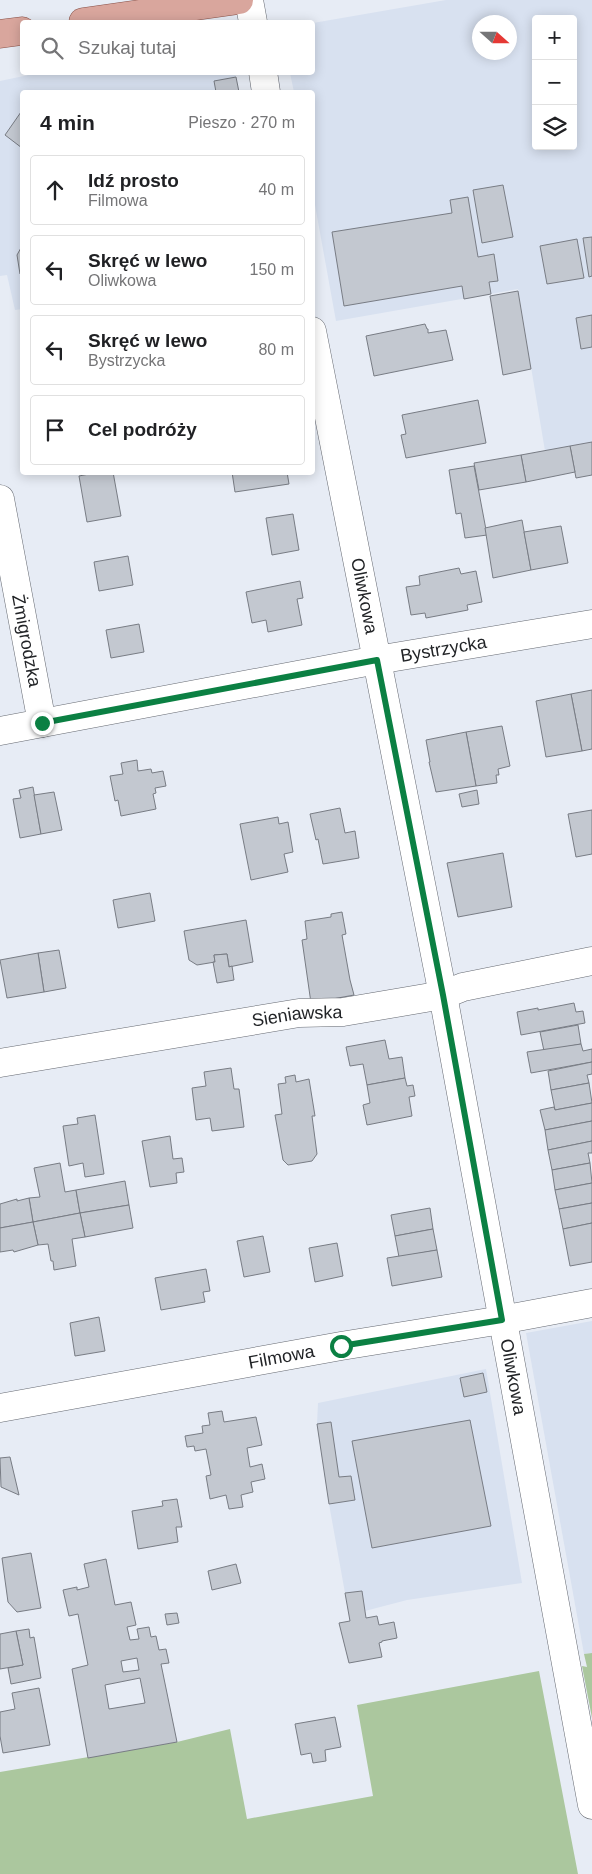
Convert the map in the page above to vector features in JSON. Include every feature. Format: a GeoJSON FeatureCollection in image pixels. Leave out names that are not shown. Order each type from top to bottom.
{"type":"FeatureCollection","features":[{"type":"Feature","properties":{"kind":"main road"},"geometry":{"type":"LineString","coordinates":[[97,20],[239,0]]}},
{"type":"Feature","properties":{"kind":"main road"},"geometry":{"type":"LineString","coordinates":[[0,34],[20,31]]}},
{"type":"Feature","properties":{"kind":"street"},"geometry":{"type":"LineString","coordinates":[[248,0],[253,20]]}},
{"type":"Feature","properties":{"kind":"street"},"geometry":{"type":"LineString","coordinates":[[263,75],[266,90]]}},
{"type":"Feature","properties":{"kind":"street","name":"Oliwkowa"},"geometry":{"type":"LineString","coordinates":[[315,346],[443,995],[592,1805]]}},
{"type":"Feature","properties":{"kind":"street","name":"Żmigrodzka"},"geometry":{"type":"LineString","coordinates":[[0,499],[42,723]]}},
{"type":"Feature","properties":{"kind":"street","name":"Bystrzycka"},"geometry":{"type":"LineString","coordinates":[[0,731],[377,660],[592,624]]}},
{"type":"Feature","properties":{"kind":"street","name":"Sieniawska"},"geometry":{"type":"LineString","coordinates":[[0,1063],[299,1013],[343,1012],[443,995],[463,987],[592,961]]}},
{"type":"Feature","properties":{"kind":"street","name":"Filmowa"},"geometry":{"type":"LineString","coordinates":[[0,1408],[592,1303]]}},
{"type":"Feature","properties":{"kind":"shaded area"},"geometry":{"type":"Polygon","coordinates":[[[446,0],[592,0],[592,442],[545,451],[518,289],[336,321],[315,205],[315,90],[294,90],[290,75],[315,75],[315,23],[446,0]]]}},
{"type":"Feature","properties":{"kind":"shaded area"},"geometry":{"type":"Polygon","coordinates":[[[29,75],[235,75],[239,90],[20,90],[20,309],[15,310],[7,275],[0,276],[0,81],[29,75]]]}},
{"type":"Feature","properties":{"kind":"shaded area"},"geometry":{"type":"Polygon","coordinates":[[[592,1321],[592,1653],[584,1654],[526,1333],[592,1321]]]}},
{"type":"Feature","properties":{"kind":"shaded area"},"geometry":{"type":"Polygon","coordinates":[[[486,1369],[522,1583],[407,1600],[365,1611],[361,1591],[345,1593],[317,1424],[318,1403],[486,1369]]]}},
{"type":"Feature","properties":{"kind":"green space"},"geometry":{"type":"Polygon","coordinates":[[[592,1653],[592,1718],[582,1666],[587,1667],[584,1654],[592,1653]]]}},
{"type":"Feature","properties":{"kind":"green space"},"geometry":{"type":"Polygon","coordinates":[[[539,1671],[578,1874],[0,1874],[0,1772],[177,1742],[230,1729],[247,1819],[373,1796],[357,1705],[539,1671]]]}},
{"type":"Feature","properties":{"kind":"building"},"geometry":{"type":"Polygon","coordinates":[[[236,77],[239,90],[216,90],[214,81],[236,77]]]}},
{"type":"Feature","properties":{"kind":"building"},"geometry":{"type":"Polygon","coordinates":[[[20,113],[20,146],[5,135],[20,113]]]}},
{"type":"Feature","properties":{"kind":"building"},"geometry":{"type":"Polygon","coordinates":[[[503,185],[513,237],[482,243],[473,190],[503,185]]]}},
{"type":"Feature","properties":{"kind":"building"},"geometry":{"type":"Polygon","coordinates":[[[468,197],[478,257],[494,254],[498,281],[489,282],[491,294],[464,299],[462,286],[344,306],[332,232],[452,213],[450,200],[468,197]]]}},
{"type":"Feature","properties":{"kind":"building"},"geometry":{"type":"Polygon","coordinates":[[[592,237],[592,276],[589,277],[583,238],[592,237]]]}},
{"type":"Feature","properties":{"kind":"building"},"geometry":{"type":"Polygon","coordinates":[[[577,239],[584,278],[547,284],[540,246],[577,239]]]}},
{"type":"Feature","properties":{"kind":"building"},"geometry":{"type":"Polygon","coordinates":[[[20,250],[20,274],[17,255],[20,250]]]}},
{"type":"Feature","properties":{"kind":"building"},"geometry":{"type":"Polygon","coordinates":[[[518,291],[531,369],[503,375],[490,296],[518,291]]]}},
{"type":"Feature","properties":{"kind":"building"},"geometry":{"type":"Polygon","coordinates":[[[592,315],[592,347],[581,349],[576,318],[592,315]]]}},
{"type":"Feature","properties":{"kind":"building"},"geometry":{"type":"Polygon","coordinates":[[[425,324],[428,333],[446,330],[453,360],[374,376],[366,336],[425,324]]]}},
{"type":"Feature","properties":{"kind":"building"},"geometry":{"type":"Polygon","coordinates":[[[478,400],[486,443],[406,458],[401,435],[406,434],[402,415],[478,400]]]}},
{"type":"Feature","properties":{"kind":"building"},"geometry":{"type":"Polygon","coordinates":[[[592,442],[592,475],[576,478],[570,446],[592,442]]]}},
{"type":"Feature","properties":{"kind":"building"},"geometry":{"type":"Polygon","coordinates":[[[570,446],[575,472],[526,482],[521,455],[570,446]]]}},
{"type":"Feature","properties":{"kind":"building"},"geometry":{"type":"Polygon","coordinates":[[[521,455],[526,482],[479,490],[474,463],[521,455]]]}},
{"type":"Feature","properties":{"kind":"building"},"geometry":{"type":"Polygon","coordinates":[[[474,466],[487,535],[465,538],[461,513],[456,514],[449,470],[474,466]]]}},
{"type":"Feature","properties":{"kind":"building"},"geometry":{"type":"Polygon","coordinates":[[[114,475],[121,516],[87,522],[79,476],[114,475]]]}},
{"type":"Feature","properties":{"kind":"building"},"geometry":{"type":"Polygon","coordinates":[[[232,475],[288,475],[289,484],[235,492],[232,475]]]}},
{"type":"Feature","properties":{"kind":"building"},"geometry":{"type":"Polygon","coordinates":[[[293,514],[299,550],[272,555],[266,518],[293,514]]]}},
{"type":"Feature","properties":{"kind":"building"},"geometry":{"type":"Polygon","coordinates":[[[522,520],[531,570],[493,578],[485,528],[522,520]]]}},
{"type":"Feature","properties":{"kind":"building"},"geometry":{"type":"Polygon","coordinates":[[[561,526],[568,563],[531,570],[524,532],[561,526]]]}},
{"type":"Feature","properties":{"kind":"building"},"geometry":{"type":"Polygon","coordinates":[[[128,556],[133,585],[99,591],[94,562],[128,556]]]}},
{"type":"Feature","properties":{"kind":"building"},"geometry":{"type":"Polygon","coordinates":[[[459,568],[461,574],[476,571],[482,602],[467,605],[468,610],[426,618],[425,613],[411,615],[406,587],[420,585],[419,576],[459,568]]]}},
{"type":"Feature","properties":{"kind":"building"},"geometry":{"type":"Polygon","coordinates":[[[300,581],[303,598],[297,599],[302,625],[268,632],[266,620],[252,623],[246,592],[300,581]]]}},
{"type":"Feature","properties":{"kind":"building"},"geometry":{"type":"Polygon","coordinates":[[[139,624],[144,652],[111,658],[106,630],[139,624]]]}},
{"type":"Feature","properties":{"kind":"building"},"geometry":{"type":"Polygon","coordinates":[[[592,690],[592,749],[582,751],[571,694],[592,690]]]}},
{"type":"Feature","properties":{"kind":"building"},"geometry":{"type":"Polygon","coordinates":[[[571,694],[582,751],[546,757],[536,701],[571,694]]]}},
{"type":"Feature","properties":{"kind":"building"},"geometry":{"type":"Polygon","coordinates":[[[502,726],[510,766],[498,769],[499,775],[496,775],[497,783],[476,786],[466,732],[502,726]]]}},
{"type":"Feature","properties":{"kind":"building"},"geometry":{"type":"Polygon","coordinates":[[[466,732],[476,786],[436,792],[426,740],[466,732]]]}},
{"type":"Feature","properties":{"kind":"building"},"geometry":{"type":"Polygon","coordinates":[[[137,760],[138,771],[151,769],[152,773],[163,771],[166,786],[155,788],[156,793],[153,794],[156,809],[121,816],[118,800],[115,801],[110,776],[123,774],[121,763],[137,760]]]}},
{"type":"Feature","properties":{"kind":"building"},"geometry":{"type":"Polygon","coordinates":[[[33,787],[41,834],[20,838],[13,799],[21,798],[19,790],[33,787]]]}},
{"type":"Feature","properties":{"kind":"building"},"geometry":{"type":"Polygon","coordinates":[[[477,790],[479,804],[462,807],[459,794],[477,790]]]}},
{"type":"Feature","properties":{"kind":"building"},"geometry":{"type":"Polygon","coordinates":[[[54,792],[62,830],[41,834],[34,795],[54,792]]]}},
{"type":"Feature","properties":{"kind":"building"},"geometry":{"type":"Polygon","coordinates":[[[340,808],[345,833],[355,831],[359,858],[323,864],[310,814],[340,808]]]}},
{"type":"Feature","properties":{"kind":"building"},"geometry":{"type":"Polygon","coordinates":[[[592,810],[592,854],[576,857],[568,814],[592,810]]]}},
{"type":"Feature","properties":{"kind":"building"},"geometry":{"type":"Polygon","coordinates":[[[278,817],[279,824],[288,822],[293,852],[284,854],[288,872],[251,880],[240,824],[278,817]]]}},
{"type":"Feature","properties":{"kind":"building"},"geometry":{"type":"Polygon","coordinates":[[[503,853],[512,907],[458,917],[447,863],[503,853]]]}},
{"type":"Feature","properties":{"kind":"building"},"geometry":{"type":"Polygon","coordinates":[[[150,893],[155,921],[118,928],[113,900],[150,893]]]}},
{"type":"Feature","properties":{"kind":"building"},"geometry":{"type":"Polygon","coordinates":[[[342,912],[346,934],[342,935],[354,995],[311,1003],[302,940],[307,939],[305,921],[331,917],[331,914],[342,912]]]}},
{"type":"Feature","properties":{"kind":"building"},"geometry":{"type":"Polygon","coordinates":[[[246,920],[253,962],[229,967],[227,954],[214,955],[215,962],[197,965],[189,960],[184,931],[246,920]]]}},
{"type":"Feature","properties":{"kind":"building"},"geometry":{"type":"Polygon","coordinates":[[[59,950],[66,988],[44,992],[38,953],[59,950]]]}},
{"type":"Feature","properties":{"kind":"building"},"geometry":{"type":"Polygon","coordinates":[[[38,953],[44,992],[7,998],[0,960],[38,953]]]}},
{"type":"Feature","properties":{"kind":"building"},"geometry":{"type":"Polygon","coordinates":[[[227,954],[229,967],[232,966],[234,980],[217,983],[213,962],[215,962],[214,955],[227,954]]]}},
{"type":"Feature","properties":{"kind":"building"},"geometry":{"type":"Polygon","coordinates":[[[574,1003],[576,1012],[583,1011],[585,1023],[521,1035],[517,1012],[574,1003]]]}},
{"type":"Feature","properties":{"kind":"building"},"geometry":{"type":"Polygon","coordinates":[[[578,1025],[581,1044],[544,1051],[540,1032],[578,1025]]]}},
{"type":"Feature","properties":{"kind":"building"},"geometry":{"type":"Polygon","coordinates":[[[385,1040],[389,1059],[402,1057],[405,1078],[367,1085],[363,1064],[350,1066],[346,1047],[385,1040]]]}},
{"type":"Feature","properties":{"kind":"building"},"geometry":{"type":"Polygon","coordinates":[[[581,1044],[583,1051],[592,1049],[592,1062],[531,1073],[527,1052],[581,1044]]]}},
{"type":"Feature","properties":{"kind":"building"},"geometry":{"type":"Polygon","coordinates":[[[592,1062],[592,1074],[587,1075],[589,1083],[551,1090],[548,1071],[592,1062]]]}},
{"type":"Feature","properties":{"kind":"building"},"geometry":{"type":"Polygon","coordinates":[[[231,1068],[234,1089],[239,1089],[244,1127],[212,1131],[210,1118],[196,1120],[192,1088],[206,1086],[204,1072],[231,1068]]]}},
{"type":"Feature","properties":{"kind":"building"},"geometry":{"type":"Polygon","coordinates":[[[295,1075],[296,1082],[309,1079],[315,1116],[312,1116],[317,1154],[312,1161],[288,1165],[283,1160],[275,1115],[282,1114],[278,1084],[286,1083],[285,1077],[295,1075]]]}},
{"type":"Feature","properties":{"kind":"building"},"geometry":{"type":"Polygon","coordinates":[[[405,1078],[407,1086],[413,1085],[415,1096],[409,1097],[412,1116],[367,1125],[363,1105],[370,1103],[367,1085],[405,1078]]]}},
{"type":"Feature","properties":{"kind":"building"},"geometry":{"type":"Polygon","coordinates":[[[589,1083],[592,1103],[555,1110],[551,1090],[589,1083]]]}},
{"type":"Feature","properties":{"kind":"building"},"geometry":{"type":"Polygon","coordinates":[[[592,1103],[592,1121],[545,1130],[540,1110],[554,1107],[555,1110],[592,1103]]]}},
{"type":"Feature","properties":{"kind":"building"},"geometry":{"type":"Polygon","coordinates":[[[95,1115],[104,1174],[85,1177],[83,1163],[69,1166],[63,1126],[78,1124],[77,1118],[95,1115]]]}},
{"type":"Feature","properties":{"kind":"building"},"geometry":{"type":"Polygon","coordinates":[[[592,1121],[592,1141],[548,1150],[545,1130],[592,1121]]]}},
{"type":"Feature","properties":{"kind":"building"},"geometry":{"type":"Polygon","coordinates":[[[170,1136],[173,1159],[182,1158],[184,1172],[176,1173],[177,1183],[150,1187],[142,1141],[170,1136]]]}},
{"type":"Feature","properties":{"kind":"building"},"geometry":{"type":"Polygon","coordinates":[[[592,1141],[592,1153],[588,1153],[590,1163],[552,1170],[548,1150],[592,1141]]]}},
{"type":"Feature","properties":{"kind":"building"},"geometry":{"type":"Polygon","coordinates":[[[60,1163],[65,1192],[76,1190],[80,1213],[33,1222],[29,1198],[40,1197],[34,1168],[60,1163]]]}},
{"type":"Feature","properties":{"kind":"building"},"geometry":{"type":"Polygon","coordinates":[[[590,1163],[592,1183],[555,1190],[552,1170],[590,1163]]]}},
{"type":"Feature","properties":{"kind":"building"},"geometry":{"type":"Polygon","coordinates":[[[125,1181],[129,1205],[80,1213],[76,1190],[125,1181]]]}},
{"type":"Feature","properties":{"kind":"building"},"geometry":{"type":"Polygon","coordinates":[[[592,1183],[592,1203],[559,1209],[555,1190],[592,1183]]]}},
{"type":"Feature","properties":{"kind":"building"},"geometry":{"type":"Polygon","coordinates":[[[29,1198],[33,1222],[0,1228],[0,1204],[29,1198]]]}},
{"type":"Feature","properties":{"kind":"building"},"geometry":{"type":"Polygon","coordinates":[[[592,1203],[592,1223],[563,1229],[559,1209],[592,1203]]]}},
{"type":"Feature","properties":{"kind":"building"},"geometry":{"type":"Polygon","coordinates":[[[129,1205],[133,1228],[85,1237],[80,1213],[129,1205]]]}},
{"type":"Feature","properties":{"kind":"building"},"geometry":{"type":"Polygon","coordinates":[[[430,1208],[433,1229],[395,1236],[391,1215],[430,1208]]]}},
{"type":"Feature","properties":{"kind":"building"},"geometry":{"type":"Polygon","coordinates":[[[80,1213],[85,1237],[72,1239],[76,1266],[54,1270],[48,1244],[38,1245],[33,1222],[80,1213]]]}},
{"type":"Feature","properties":{"kind":"building"},"geometry":{"type":"Polygon","coordinates":[[[33,1222],[38,1245],[14,1252],[13,1250],[0,1252],[0,1228],[33,1222]]]}},
{"type":"Feature","properties":{"kind":"building"},"geometry":{"type":"Polygon","coordinates":[[[592,1223],[592,1262],[570,1266],[563,1229],[592,1223]]]}},
{"type":"Feature","properties":{"kind":"building"},"geometry":{"type":"Polygon","coordinates":[[[433,1229],[437,1250],[399,1257],[395,1236],[433,1229]]]}},
{"type":"Feature","properties":{"kind":"building"},"geometry":{"type":"Polygon","coordinates":[[[263,1236],[270,1272],[244,1277],[237,1241],[263,1236]]]}},
{"type":"Feature","properties":{"kind":"building"},"geometry":{"type":"Polygon","coordinates":[[[337,1243],[343,1276],[315,1282],[309,1248],[337,1243]]]}},
{"type":"Feature","properties":{"kind":"building"},"geometry":{"type":"Polygon","coordinates":[[[437,1250],[442,1277],[392,1286],[387,1258],[437,1250]]]}},
{"type":"Feature","properties":{"kind":"building"},"geometry":{"type":"Polygon","coordinates":[[[206,1269],[210,1291],[203,1292],[205,1302],[161,1310],[155,1278],[206,1269]]]}},
{"type":"Feature","properties":{"kind":"building"},"geometry":{"type":"Polygon","coordinates":[[[99,1317],[105,1351],[75,1356],[70,1323],[99,1317]]]}},
{"type":"Feature","properties":{"kind":"building"},"geometry":{"type":"Polygon","coordinates":[[[483,1373],[487,1392],[464,1397],[460,1378],[483,1373]]]}},
{"type":"Feature","properties":{"kind":"building"},"geometry":{"type":"Polygon","coordinates":[[[222,1411],[224,1422],[256,1417],[262,1445],[247,1448],[250,1467],[262,1464],[265,1479],[251,1482],[253,1492],[241,1495],[243,1507],[229,1509],[226,1495],[210,1499],[206,1476],[211,1475],[206,1449],[195,1451],[194,1446],[187,1447],[185,1436],[203,1433],[202,1426],[210,1425],[208,1413],[222,1411]]]}},
{"type":"Feature","properties":{"kind":"building"},"geometry":{"type":"Polygon","coordinates":[[[470,1420],[491,1526],[372,1548],[352,1441],[470,1420]]]}},
{"type":"Feature","properties":{"kind":"building"},"geometry":{"type":"Polygon","coordinates":[[[331,1422],[339,1477],[351,1476],[355,1500],[329,1504],[317,1424],[331,1422]]]}},
{"type":"Feature","properties":{"kind":"building"},"geometry":{"type":"Polygon","coordinates":[[[10,1457],[19,1495],[1,1487],[0,1458],[10,1457]]]}},
{"type":"Feature","properties":{"kind":"building"},"geometry":{"type":"Polygon","coordinates":[[[177,1499],[182,1527],[176,1527],[178,1542],[138,1549],[132,1511],[163,1506],[162,1501],[177,1499]]]}},
{"type":"Feature","properties":{"kind":"building"},"geometry":{"type":"Polygon","coordinates":[[[31,1553],[41,1608],[17,1612],[8,1602],[2,1558],[31,1553]]]}},
{"type":"Feature","properties":{"kind":"building"},"geometry":{"type":"Polygon","coordinates":[[[106,1559],[115,1605],[131,1602],[136,1625],[127,1627],[130,1640],[139,1639],[137,1629],[149,1627],[151,1637],[156,1636],[159,1650],[166,1649],[169,1663],[161,1664],[177,1742],[88,1758],[72,1669],[88,1665],[78,1614],[69,1616],[63,1590],[77,1587],[77,1590],[89,1587],[84,1564],[106,1559]],[[137,1658],[121,1661],[123,1672],[139,1670],[137,1658]],[[140,1678],[105,1685],[109,1709],[145,1703],[140,1678]]]}},
{"type":"Feature","properties":{"kind":"building"},"geometry":{"type":"Polygon","coordinates":[[[236,1564],[241,1583],[212,1590],[208,1571],[236,1564]]]}},
{"type":"Feature","properties":{"kind":"building"},"geometry":{"type":"Polygon","coordinates":[[[362,1591],[366,1618],[377,1616],[379,1625],[394,1622],[397,1638],[379,1643],[382,1657],[349,1663],[339,1623],[350,1621],[345,1593],[362,1591]]]}},
{"type":"Feature","properties":{"kind":"building"},"geometry":{"type":"Polygon","coordinates":[[[177,1613],[179,1623],[167,1625],[165,1614],[177,1613]]]}},
{"type":"Feature","properties":{"kind":"building"},"geometry":{"type":"Polygon","coordinates":[[[29,1629],[30,1638],[34,1637],[41,1678],[11,1684],[8,1668],[23,1665],[16,1631],[29,1629]]]}},
{"type":"Feature","properties":{"kind":"building"},"geometry":{"type":"Polygon","coordinates":[[[16,1631],[23,1665],[0,1669],[0,1634],[16,1631]]]}},
{"type":"Feature","properties":{"kind":"building"},"geometry":{"type":"Polygon","coordinates":[[[39,1688],[50,1745],[3,1753],[0,1736],[0,1712],[15,1709],[12,1693],[39,1688]]]}},
{"type":"Feature","properties":{"kind":"building"},"geometry":{"type":"Polygon","coordinates":[[[335,1717],[341,1747],[325,1750],[326,1761],[313,1763],[311,1753],[301,1755],[295,1724],[335,1717]]]}},
{"type":"Feature","properties":{"kind":"route"},"geometry":{"type":"LineString","coordinates":[[42,723],[377,660],[443,995],[502,1320],[341,1346]]}}]}
